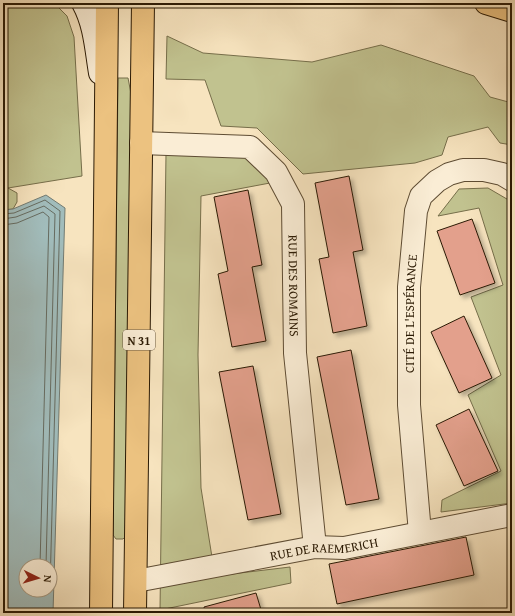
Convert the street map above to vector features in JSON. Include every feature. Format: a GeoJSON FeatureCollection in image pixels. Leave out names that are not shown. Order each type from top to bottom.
{"type":"FeatureCollection","features":[{"type":"Feature","properties":{"kind":"main road","name":"N 31"},"geometry":{"type":"LineString","coordinates":[[101,613],[107,3]]}},
{"type":"Feature","properties":{"kind":"main road","name":"N 31"},"geometry":{"type":"LineString","coordinates":[[133,3],[132,48],[142,99]]}},
{"type":"Feature","properties":{"kind":"main road","name":"N 31"},"geometry":{"type":"LineString","coordinates":[[135,613],[143,3]]}},
{"type":"Feature","properties":{"kind":"main road"},"geometry":{"type":"LineString","coordinates":[[486,3],[512,11]]}},
{"type":"Feature","properties":{"kind":"main road"},"geometry":{"type":"LineString","coordinates":[[101,580],[136,581]]}},
{"type":"Feature","properties":{"kind":"street"},"geometry":{"type":"LineString","coordinates":[[83,3],[93,27],[106,113]]}},
{"type":"Feature","properties":{"kind":"street","name":"RUE DES ROMAINS"},"geometry":{"type":"LineString","coordinates":[[141,143],[250,147],[276,172],[293,204],[295,353],[315,547]]}},
{"type":"Feature","properties":{"kind":"street","name":"CITÉ DE L'ESPÉRANCE"},"geometry":{"type":"LineString","coordinates":[[420,533],[409,405],[409,287],[416,211],[421,196],[437,181],[449,174],[463,170],[484,170],[502,174],[512,180]]}},
{"type":"Feature","properties":{"kind":"street","name":"RUE DE RAEMERICH"},"geometry":{"type":"LineString","coordinates":[[136,581],[315,547],[344,548],[512,515]]}},
{"type":"Feature","properties":{"kind":"green space"},"geometry":{"type":"Polygon","coordinates":[[[3,3],[54,3],[67,16],[74,37],[82,176],[8,188],[17,193],[17,202],[13,209],[3,210],[3,3]]]}},
{"type":"Feature","properties":{"kind":"green space"},"geometry":{"type":"Polygon","coordinates":[[[167,36],[203,53],[312,62],[381,45],[474,76],[490,97],[512,103],[512,145],[500,143],[488,127],[448,137],[442,155],[415,163],[303,174],[257,128],[221,126],[205,80],[166,79],[167,36]]]}},
{"type":"Feature","properties":{"kind":"green space"},"geometry":{"type":"Polygon","coordinates":[[[118,78],[128,78],[132,99],[126,536],[123,539],[116,539],[113,535],[118,78]]]}},
{"type":"Feature","properties":{"kind":"green space"},"geometry":{"type":"Polygon","coordinates":[[[166,153],[248,155],[270,177],[270,183],[201,196],[198,355],[201,488],[215,576],[290,567],[291,583],[160,610],[166,153]]]}},
{"type":"Feature","properties":{"kind":"green space"},"geometry":{"type":"Polygon","coordinates":[[[488,188],[512,202],[512,503],[441,512],[442,500],[501,471],[468,395],[501,375],[471,297],[503,285],[479,208],[438,216],[459,189],[488,188]]]}},
{"type":"Feature","properties":{"kind":"water"},"geometry":{"type":"Polygon","coordinates":[[[46,195],[65,208],[55,558],[18,558],[18,598],[53,598],[53,613],[3,613],[3,210],[13,209],[46,195]]]}},
{"type":"Feature","properties":{"kind":"building"},"geometry":{"type":"Polygon","coordinates":[[[349,176],[363,250],[353,252],[367,326],[333,333],[319,259],[329,257],[315,183],[349,176]]]}},
{"type":"Feature","properties":{"kind":"building"},"geometry":{"type":"Polygon","coordinates":[[[248,190],[262,265],[252,267],[266,341],[232,347],[218,274],[228,271],[214,197],[248,190]]]}},
{"type":"Feature","properties":{"kind":"building"},"geometry":{"type":"Polygon","coordinates":[[[472,219],[495,283],[460,295],[437,231],[472,219]]]}},
{"type":"Feature","properties":{"kind":"building"},"geometry":{"type":"Polygon","coordinates":[[[464,316],[492,378],[459,393],[431,332],[464,316]]]}},
{"type":"Feature","properties":{"kind":"building"},"geometry":{"type":"Polygon","coordinates":[[[351,350],[379,499],[346,505],[317,357],[351,350]]]}},
{"type":"Feature","properties":{"kind":"building"},"geometry":{"type":"Polygon","coordinates":[[[253,366],[281,514],[248,520],[219,372],[253,366]]]}},
{"type":"Feature","properties":{"kind":"building"},"geometry":{"type":"Polygon","coordinates":[[[469,409],[498,471],[464,486],[436,425],[469,409]]]}},
{"type":"Feature","properties":{"kind":"building"},"geometry":{"type":"Polygon","coordinates":[[[466,537],[474,575],[337,604],[329,564],[466,537]]]}},
{"type":"Feature","properties":{"kind":"building"},"geometry":{"type":"Polygon","coordinates":[[[256,593],[262,613],[205,613],[204,607],[256,593]]]}}]}
